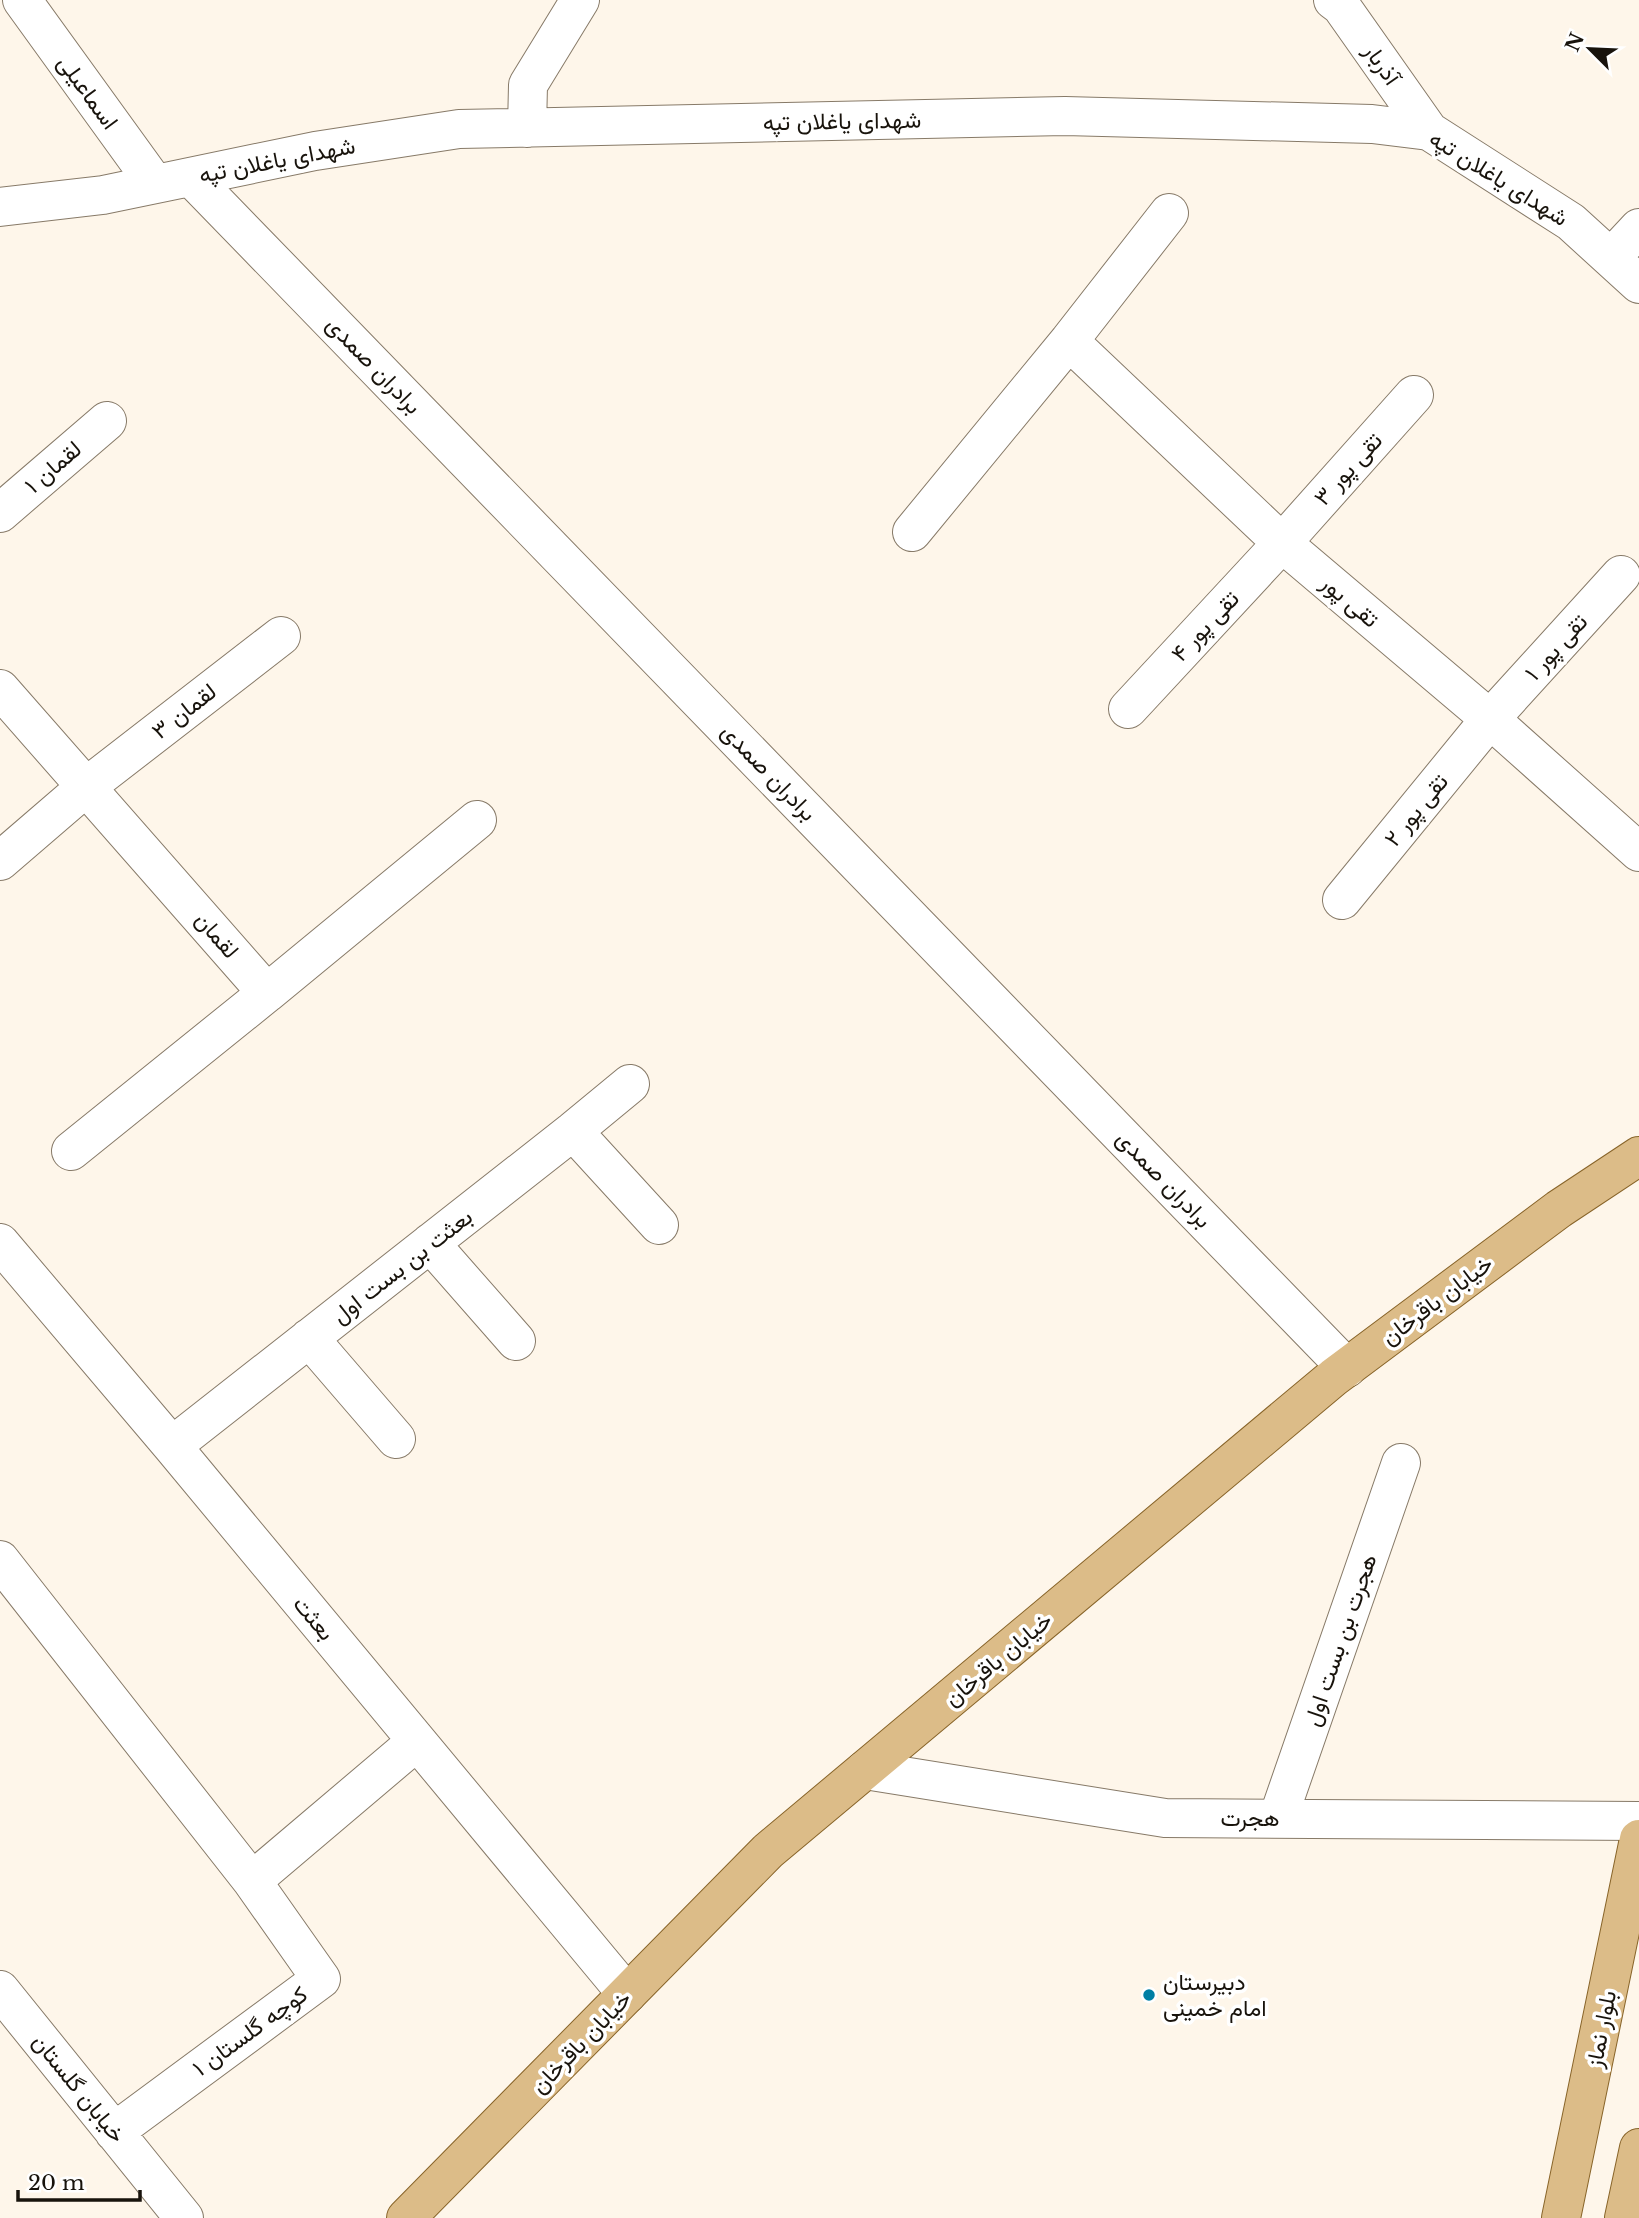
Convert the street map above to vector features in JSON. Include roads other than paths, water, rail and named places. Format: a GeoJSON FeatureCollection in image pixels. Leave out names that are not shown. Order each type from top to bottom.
{"type":"FeatureCollection","features":[{"type":"Feature","properties":{"kind":"main road","name":"خیابان باقرخان"},"geometry":{"type":"LineString","coordinates":[[406,2218],[768,1851],[1347,1368],[1559,1209],[1639,1156]]}},
{"type":"Feature","properties":{"kind":"main road","name":"بلوار نماز"},"geometry":{"type":"LineString","coordinates":[[1561,2218],[1639,1839]]}},
{"type":"Feature","properties":{"kind":"main road"},"geometry":{"type":"LineString","coordinates":[[1624,2218],[1639,2148]]}},
{"type":"Feature","properties":{"kind":"street","name":"اسماعیلی"},"geometry":{"type":"LineString","coordinates":[[22,0],[155,184]]}},
{"type":"Feature","properties":{"kind":"street"},"geometry":{"type":"LineString","coordinates":[[527,128],[528,86],[580,0]]}},
{"type":"Feature","properties":{"kind":"street","name":"آذربار"},"geometry":{"type":"LineString","coordinates":[[1333,0],[1341,6],[1429,131]]}},
{"type":"Feature","properties":{"kind":"street","name":"شهدای یاغلان تپه"},"geometry":{"type":"LineString","coordinates":[[0,207],[103,195],[315,151],[459,129],[1065,116],[1372,124],[1429,131],[1571,222],[1639,284]]}},
{"type":"Feature","properties":{"kind":"street","name":"برادران صمدی"},"geometry":{"type":"LineString","coordinates":[[191,177],[1347,1368]]}},
{"type":"Feature","properties":{"kind":"street"},"geometry":{"type":"LineString","coordinates":[[912,533],[1069,341],[1169,213]]}},
{"type":"Feature","properties":{"kind":"street"},"geometry":{"type":"LineString","coordinates":[[1611,258],[1639,228]]}},
{"type":"Feature","properties":{"kind":"street","name":"تقی پور"},"geometry":{"type":"LineString","coordinates":[[1069,341],[1282,543],[1490,719],[1639,852]]}},
{"type":"Feature","properties":{"kind":"street","name":"تقی پور ۳"},"geometry":{"type":"LineString","coordinates":[[1282,543],[1414,395]]}},
{"type":"Feature","properties":{"kind":"street","name":"لقمان ۱"},"geometry":{"type":"LineString","coordinates":[[0,513],[107,421]]}},
{"type":"Feature","properties":{"kind":"street","name":"تقی پور ۴"},"geometry":{"type":"LineString","coordinates":[[1128,709],[1282,543]]}},
{"type":"Feature","properties":{"kind":"street","name":"تقی پور ۱"},"geometry":{"type":"LineString","coordinates":[[1490,719],[1621,575]]}},
{"type":"Feature","properties":{"kind":"street","name":"لقمان ۳"},"geometry":{"type":"LineString","coordinates":[[0,861],[86,787],[281,636]]}},
{"type":"Feature","properties":{"kind":"street","name":"لقمان"},"geometry":{"type":"LineString","coordinates":[[0,689],[267,993]]}},
{"type":"Feature","properties":{"kind":"street","name":"تقی پور ۲"},"geometry":{"type":"LineString","coordinates":[[1342,901],[1490,719]]}},
{"type":"Feature","properties":{"kind":"street"},"geometry":{"type":"LineString","coordinates":[[71,1151],[477,820]]}},
{"type":"Feature","properties":{"kind":"street","name":"بعثت بن بست اول"},"geometry":{"type":"LineString","coordinates":[[172,1446],[631,1084]]}},
{"type":"Feature","properties":{"kind":"street"},"geometry":{"type":"LineString","coordinates":[[573,1132],[659,1224]]}},
{"type":"Feature","properties":{"kind":"street","name":"بعثت"},"geometry":{"type":"LineString","coordinates":[[0,1243],[627,1994]]}},
{"type":"Feature","properties":{"kind":"street"},"geometry":{"type":"LineString","coordinates":[[430,1243],[516,1341]]}},
{"type":"Feature","properties":{"kind":"street"},"geometry":{"type":"LineString","coordinates":[[309,1338],[396,1439]]}},
{"type":"Feature","properties":{"kind":"street","name":"هجرت بن بست اول"},"geometry":{"type":"LineString","coordinates":[[1278,1818],[1401,1463]]}},
{"type":"Feature","properties":{"kind":"street"},"geometry":{"type":"LineString","coordinates":[[0,1559],[253,1881],[416,1742]]}},
{"type":"Feature","properties":{"kind":"street","name":"هجرت"},"geometry":{"type":"LineString","coordinates":[[865,1770],[1165,1818],[1639,1821]]}},
{"type":"Feature","properties":{"kind":"street","name":"کوچه گلستان ۱"},"geometry":{"type":"LineString","coordinates":[[114,2132],[321,1979],[253,1881]]}},
{"type":"Feature","properties":{"kind":"street","name":"خیابان گلستان"},"geometry":{"type":"LineString","coordinates":[[0,1990],[184,2218]]}},
{"type":"Feature","properties":{"kind":"place","name":"دبیرستان امام خمینی"},"geometry":{"type":"Point","coordinates":[1149,1995]}}]}
